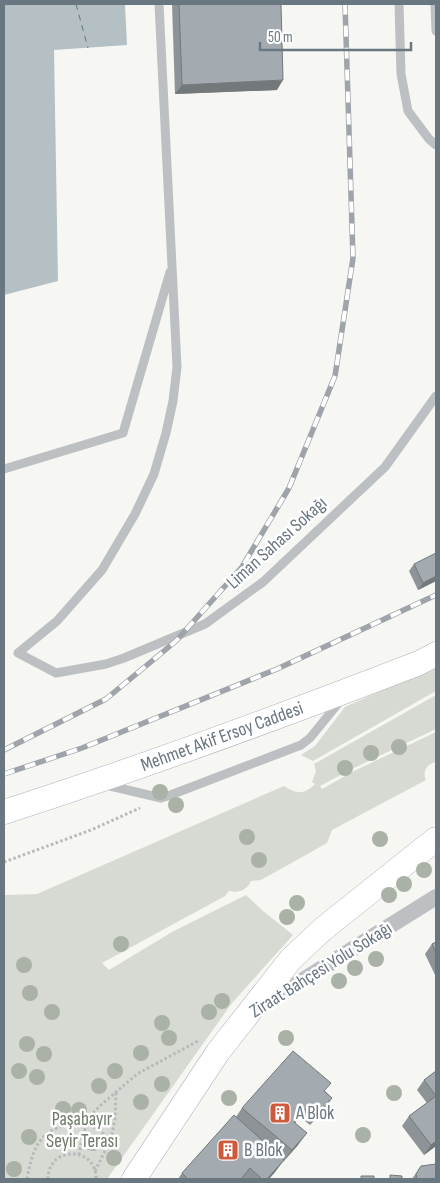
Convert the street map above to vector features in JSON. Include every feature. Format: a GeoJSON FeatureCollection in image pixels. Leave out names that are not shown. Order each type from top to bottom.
{"type":"FeatureCollection","features":[{"type":"Feature","properties":{"kind":"main road","name":"Mehmet Akif Ersoy Caddesi"},"geometry":{"type":"LineString","coordinates":[[4,812],[95,783],[349,690],[420,663],[436,654]]}},
{"type":"Feature","properties":{"kind":"main road"},"geometry":{"type":"LineString","coordinates":[[245,1016],[291,959],[317,935],[436,839]]}},
{"type":"Feature","properties":{"kind":"main road","name":"Ziraat Bahçesi Yolu Sokağı"},"geometry":{"type":"LineString","coordinates":[[134,1179],[218,1052],[245,1016]]}},
{"type":"Feature","properties":{"kind":"street","name":"Ziraat Bahçesi Yolu Sokağı"},"geometry":{"type":"LineString","coordinates":[[245,1016],[436,897]]}},
{"type":"Feature","properties":{"kind":"lane"},"geometry":{"type":"LineString","coordinates":[[4,469],[123,433],[171,265],[159,4]]}},
{"type":"Feature","properties":{"kind":"lane"},"geometry":{"type":"LineString","coordinates":[[400,4],[402,74],[408,111],[429,139],[436,145]]}},
{"type":"Feature","properties":{"kind":"lane"},"geometry":{"type":"LineString","coordinates":[[436,4],[436,31]]}},
{"type":"Feature","properties":{"kind":"lane","name":"Liman Sahası Sokağı"},"geometry":{"type":"LineString","coordinates":[[171,265],[178,367],[173,401],[154,474],[135,514],[102,570],[58,621],[18,653],[56,673],[106,664],[205,624],[263,582],[385,467],[436,396]]}},
{"type":"Feature","properties":{"kind":"lane"},"geometry":{"type":"LineString","coordinates":[[95,783],[161,798],[302,745],[310,738],[349,690]]}},
{"type":"Feature","properties":{"kind":"path"},"geometry":{"type":"LineString","coordinates":[[4,862],[91,830],[161,798]]}},
{"type":"Feature","properties":{"kind":"path"},"geometry":{"type":"LineString","coordinates":[[79,1155],[91,1115],[137,1074],[203,1038]]}},
{"type":"Feature","properties":{"kind":"path"},"geometry":{"type":"LineString","coordinates":[[95,1171],[111,1139],[115,1119],[116,1092]]}},
{"type":"Feature","properties":{"kind":"path"},"geometry":{"type":"LineString","coordinates":[[27,1179],[36,1146],[44,1135],[56,1128],[70,1124],[87,1124],[111,1139]]}},
{"type":"Feature","properties":{"kind":"path"},"geometry":{"type":"LineString","coordinates":[[48,1179],[50,1167],[64,1155],[79,1155],[89,1160],[95,1171],[96,1179]]}},
{"type":"Feature","properties":{"kind":"green space"},"geometry":{"type":"Polygon","coordinates":[[[436,666],[436,691],[313,761],[301,755],[315,746],[345,707],[436,666]]]}},
{"type":"Feature","properties":{"kind":"green space","name":"Paşabayır Seyir Terası"},"geometry":{"type":"Polygon","coordinates":[[[436,695],[436,729],[320,786],[322,789],[354,771],[436,732],[436,762],[426,768],[426,780],[332,830],[327,843],[261,880],[251,881],[242,890],[236,892],[229,891],[225,896],[102,963],[109,970],[172,932],[246,895],[293,935],[232,1003],[107,1179],[4,1179],[4,889],[5,895],[37,894],[284,786],[292,791],[304,792],[315,784],[312,782],[316,771],[314,764],[436,695]]]}},
{"type":"Feature","properties":{"kind":"shaded area"},"geometry":{"type":"Polygon","coordinates":[[[4,4],[125,4],[127,45],[54,50],[58,281],[4,295],[4,4]]]}},
{"type":"Feature","properties":{"kind":"building"},"geometry":{"type":"Polygon","coordinates":[[[179,4],[281,4],[283,80],[182,85],[179,4]]]}},
{"type":"Feature","properties":{"kind":"building"},"geometry":{"type":"Polygon","coordinates":[[[436,553],[436,576],[423,583],[414,564],[436,553]]]}},
{"type":"Feature","properties":{"kind":"building"},"geometry":{"type":"Polygon","coordinates":[[[436,942],[436,953],[432,944],[436,942]]]}},
{"type":"Feature","properties":{"kind":"building","name":"A Blok"},"geometry":{"type":"Polygon","coordinates":[[[293,1051],[331,1083],[324,1091],[332,1098],[318,1113],[309,1105],[294,1122],[307,1133],[292,1150],[242,1108],[293,1051]]]}},
{"type":"Feature","properties":{"kind":"building"},"geometry":{"type":"Polygon","coordinates":[[[436,1071],[436,1096],[424,1080],[436,1071]]]}},
{"type":"Feature","properties":{"kind":"building"},"geometry":{"type":"Polygon","coordinates":[[[436,1096],[436,1141],[431,1145],[409,1116],[436,1096]]]}},
{"type":"Feature","properties":{"kind":"building","name":"B Blok"},"geometry":{"type":"Polygon","coordinates":[[[234,1115],[284,1160],[267,1179],[262,1179],[250,1168],[241,1179],[188,1179],[182,1173],[234,1115]]]}},
{"type":"Feature","properties":{"kind":"building"},"geometry":{"type":"Polygon","coordinates":[[[436,1164],[436,1179],[417,1179],[416,1174],[421,1166],[436,1164]]]}},
{"type":"Feature","properties":{"kind":"building"},"geometry":{"type":"Polygon","coordinates":[[[390,1175],[402,1176],[402,1179],[390,1179],[390,1175]]]}},
{"type":"Feature","properties":{"kind":"building"},"geometry":{"type":"Polygon","coordinates":[[[361,1176],[374,1176],[374,1179],[361,1179],[361,1176]]]}},
{"type":"Feature","properties":{"kind":"ferry route"},"geometry":{"type":"LineString","coordinates":[[76,4],[88,48]]}},
{"type":"Feature","properties":{"kind":"railway"},"geometry":{"type":"LineString","coordinates":[[4,750],[106,699],[176,641],[242,567],[289,488],[335,376],[353,258],[345,4]]}},
{"type":"Feature","properties":{"kind":"railway"},"geometry":{"type":"LineString","coordinates":[[4,774],[82,748],[277,669],[436,595]]}},
{"type":"Feature","properties":{"kind":"place","name":"A Blok"},"geometry":{"type":"Point","coordinates":[280,1113]}},
{"type":"Feature","properties":{"kind":"place","name":"B Blok"},"geometry":{"type":"Point","coordinates":[228,1150]}}]}
